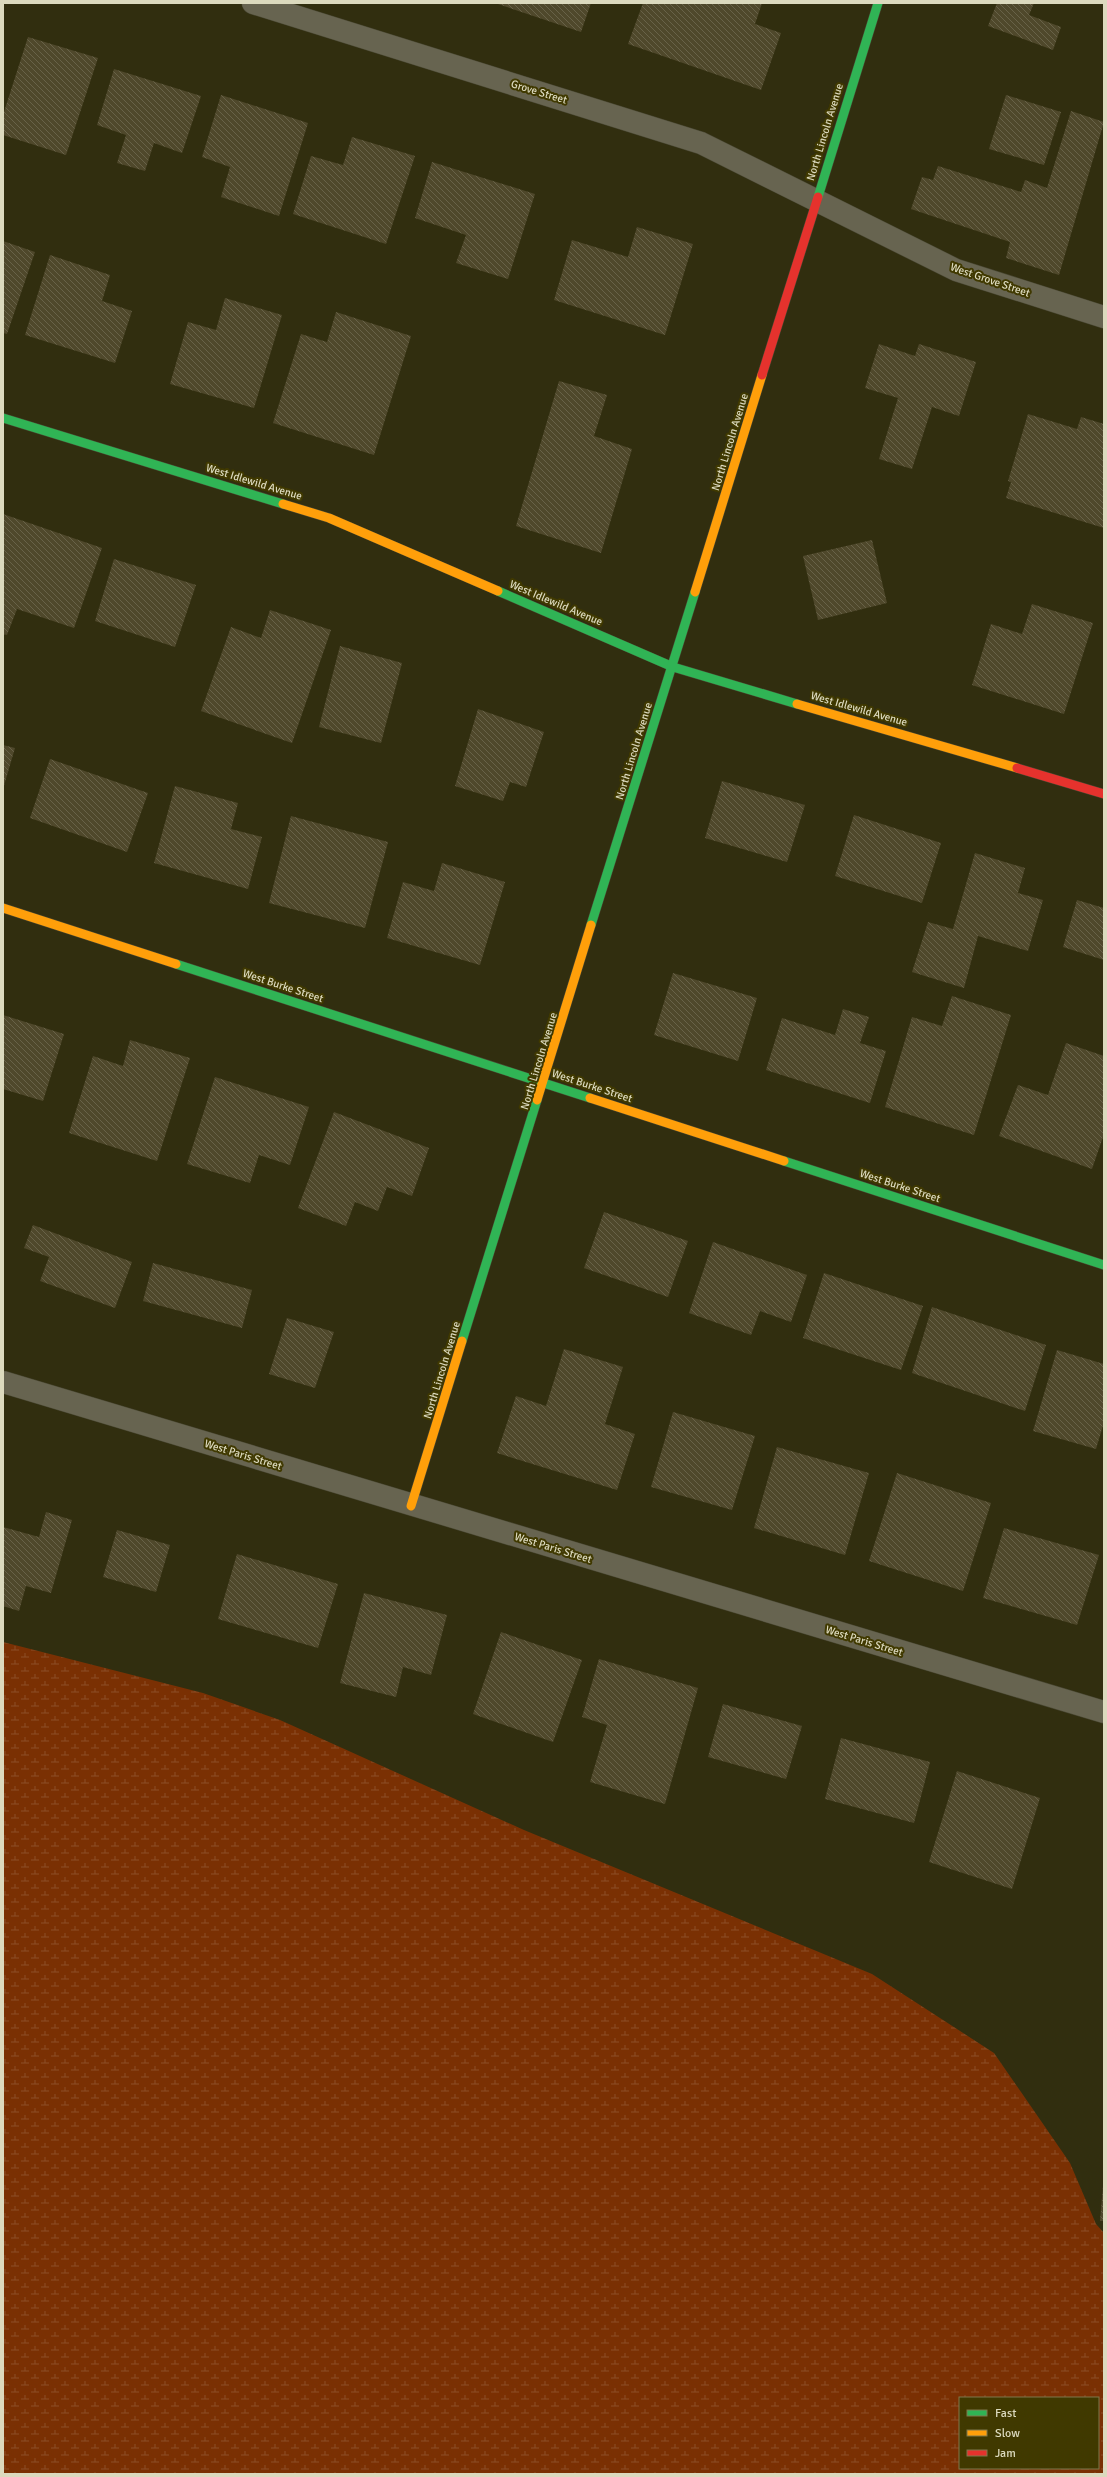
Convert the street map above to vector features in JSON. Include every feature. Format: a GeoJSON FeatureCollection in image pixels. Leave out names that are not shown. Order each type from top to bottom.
{"type":"FeatureCollection","features":[{"type":"Feature","properties":{"kind":"street","name":"Grove Street"},"geometry":{"type":"LineString","coordinates":[[252,3],[701,143],[816,201]]}},
{"type":"Feature","properties":{"kind":"street","name":"North Lincoln Avenue"},"geometry":{"type":"LineString","coordinates":[[412,1506],[878,3]]}},
{"type":"Feature","properties":{"kind":"street","name":"West Grove Street"},"geometry":{"type":"LineString","coordinates":[[816,201],[956,270],[1104,317]]}},
{"type":"Feature","properties":{"kind":"street","name":"West Idlewild Avenue"},"geometry":{"type":"LineString","coordinates":[[3,418],[329,518],[673,667],[1104,794]]}},
{"type":"Feature","properties":{"kind":"street","name":"West Burke Street"},"geometry":{"type":"LineString","coordinates":[[3,908],[1104,1265]]}},
{"type":"Feature","properties":{"kind":"street","name":"West Paris Street"},"geometry":{"type":"LineString","coordinates":[[3,1382],[412,1506],[1104,1712]]}},
{"type":"Feature","properties":{"kind":"green space"},"geometry":{"type":"Polygon","coordinates":[[[3,1642],[203,1693],[280,1720],[524,1830],[872,1974],[994,2053],[1070,2163],[1096,2224],[1104,2233],[1104,2474],[3,2474],[3,1642]]]}},
{"type":"Feature","properties":{"kind":"building"},"geometry":{"type":"Polygon","coordinates":[[[495,3],[591,3],[581,32],[495,3]]]}},
{"type":"Feature","properties":{"kind":"building"},"geometry":{"type":"Polygon","coordinates":[[[643,3],[762,3],[755,24],[781,33],[761,90],[628,44],[643,3]]]}},
{"type":"Feature","properties":{"kind":"building"},"geometry":{"type":"Polygon","coordinates":[[[997,3],[1034,3],[1029,15],[1061,27],[1053,50],[988,26],[997,3]]]}},
{"type":"Feature","properties":{"kind":"building"},"geometry":{"type":"Polygon","coordinates":[[[28,37],[98,58],[66,155],[3,135],[3,115],[28,37]]]}},
{"type":"Feature","properties":{"kind":"building"},"geometry":{"type":"Polygon","coordinates":[[[114,69],[201,96],[182,153],[154,143],[145,171],[117,163],[126,135],[97,125],[114,69]]]}},
{"type":"Feature","properties":{"kind":"building"},"geometry":{"type":"Polygon","coordinates":[[[221,95],[308,123],[279,216],[221,197],[230,167],[202,157],[221,95]]]}},
{"type":"Feature","properties":{"kind":"building"},"geometry":{"type":"Polygon","coordinates":[[[1006,95],[1061,112],[1044,165],[989,149],[1006,95]]]}},
{"type":"Feature","properties":{"kind":"building"},"geometry":{"type":"Polygon","coordinates":[[[1071,111],[1104,122],[1059,275],[1006,258],[1010,242],[911,209],[922,177],[933,180],[938,166],[1021,192],[1025,180],[1047,188],[1071,111]]]}},
{"type":"Feature","properties":{"kind":"building"},"geometry":{"type":"Polygon","coordinates":[[[352,137],[415,156],[386,244],[293,214],[311,156],[343,165],[352,137]]]}},
{"type":"Feature","properties":{"kind":"building"},"geometry":{"type":"Polygon","coordinates":[[[432,162],[535,194],[508,279],[456,263],[466,235],[415,218],[432,162]]]}},
{"type":"Feature","properties":{"kind":"building"},"geometry":{"type":"Polygon","coordinates":[[[637,227],[693,244],[665,335],[554,300],[572,240],[628,257],[637,227]]]}},
{"type":"Feature","properties":{"kind":"building"},"geometry":{"type":"Polygon","coordinates":[[[3,241],[35,252],[7,334],[3,333],[3,241]]]}},
{"type":"Feature","properties":{"kind":"building"},"geometry":{"type":"Polygon","coordinates":[[[50,255],[110,275],[102,301],[132,311],[115,363],[25,335],[50,255]]]}},
{"type":"Feature","properties":{"kind":"building"},"geometry":{"type":"Polygon","coordinates":[[[225,298],[282,315],[254,408],[170,384],[188,322],[216,330],[225,298]]]}},
{"type":"Feature","properties":{"kind":"building"},"geometry":{"type":"Polygon","coordinates":[[[336,312],[411,336],[374,455],[273,423],[301,334],[327,342],[336,312]]]}},
{"type":"Feature","properties":{"kind":"building"},"geometry":{"type":"Polygon","coordinates":[[[879,344],[915,356],[919,344],[976,362],[959,416],[932,407],[912,469],[879,459],[898,398],[865,388],[879,344]]]}},
{"type":"Feature","properties":{"kind":"building"},"geometry":{"type":"Polygon","coordinates":[[[559,381],[607,395],[594,436],[632,449],[601,553],[516,526],[559,381]]]}},
{"type":"Feature","properties":{"kind":"building"},"geometry":{"type":"Polygon","coordinates":[[[1028,414],[1077,429],[1081,417],[1104,424],[1104,528],[1006,498],[1011,482],[1008,481],[1028,414]]]}},
{"type":"Feature","properties":{"kind":"building"},"geometry":{"type":"Polygon","coordinates":[[[3,514],[102,548],[74,628],[17,609],[7,635],[3,634],[3,514]]]}},
{"type":"Feature","properties":{"kind":"building"},"geometry":{"type":"Polygon","coordinates":[[[872,540],[887,603],[818,620],[803,556],[872,540]]]}},
{"type":"Feature","properties":{"kind":"building"},"geometry":{"type":"Polygon","coordinates":[[[114,559],[196,585],[175,647],[95,621],[114,559]]]}},
{"type":"Feature","properties":{"kind":"building"},"geometry":{"type":"Polygon","coordinates":[[[1032,604],[1093,623],[1064,714],[972,685],[991,624],[1022,634],[1032,604]]]}},
{"type":"Feature","properties":{"kind":"building"},"geometry":{"type":"Polygon","coordinates":[[[270,610],[331,630],[292,743],[201,711],[231,627],[261,638],[270,610]]]}},
{"type":"Feature","properties":{"kind":"building"},"geometry":{"type":"Polygon","coordinates":[[[340,646],[402,663],[381,743],[319,727],[340,646]]]}},
{"type":"Feature","properties":{"kind":"building"},"geometry":{"type":"Polygon","coordinates":[[[478,709],[544,732],[526,787],[510,782],[503,801],[455,786],[478,709]]]}},
{"type":"Feature","properties":{"kind":"building"},"geometry":{"type":"Polygon","coordinates":[[[3,745],[15,748],[3,789],[3,745]]]}},
{"type":"Feature","properties":{"kind":"building"},"geometry":{"type":"Polygon","coordinates":[[[50,759],[148,793],[127,852],[30,818],[50,759]]]}},
{"type":"Feature","properties":{"kind":"building"},"geometry":{"type":"Polygon","coordinates":[[[722,781],[805,805],[787,862],[705,838],[722,781]]]}},
{"type":"Feature","properties":{"kind":"building"},"geometry":{"type":"Polygon","coordinates":[[[175,786],[238,803],[231,829],[262,837],[248,889],[154,863],[175,786]]]}},
{"type":"Feature","properties":{"kind":"building"},"geometry":{"type":"Polygon","coordinates":[[[854,815],[941,843],[922,903],[835,876],[854,815]]]}},
{"type":"Feature","properties":{"kind":"building"},"geometry":{"type":"Polygon","coordinates":[[[291,816],[388,842],[365,928],[269,903],[291,816]]]}},
{"type":"Feature","properties":{"kind":"building"},"geometry":{"type":"Polygon","coordinates":[[[975,853],[1025,868],[1018,893],[1043,900],[1028,951],[978,936],[964,988],[912,972],[928,922],[953,929],[975,853]]]}},
{"type":"Feature","properties":{"kind":"building"},"geometry":{"type":"Polygon","coordinates":[[[442,863],[505,882],[480,965],[387,938],[403,882],[434,891],[442,863]]]}},
{"type":"Feature","properties":{"kind":"building"},"geometry":{"type":"Polygon","coordinates":[[[1077,900],[1104,908],[1104,960],[1063,947],[1077,900]]]}},
{"type":"Feature","properties":{"kind":"building"},"geometry":{"type":"Polygon","coordinates":[[[673,973],[757,998],[738,1061],[654,1035],[673,973]]]}},
{"type":"Feature","properties":{"kind":"building"},"geometry":{"type":"Polygon","coordinates":[[[952,996],[1011,1015],[974,1135],[885,1107],[912,1017],[942,1026],[952,996]]]}},
{"type":"Feature","properties":{"kind":"building"},"geometry":{"type":"Polygon","coordinates":[[[843,1009],[869,1017],[860,1043],[886,1051],[870,1103],[766,1070],[782,1018],[835,1035],[843,1009]]]}},
{"type":"Feature","properties":{"kind":"building"},"geometry":{"type":"Polygon","coordinates":[[[3,1015],[64,1034],[43,1101],[3,1089],[3,1015]]]}},
{"type":"Feature","properties":{"kind":"building"},"geometry":{"type":"Polygon","coordinates":[[[130,1040],[190,1058],[157,1161],[69,1133],[93,1056],[123,1066],[130,1040]]]}},
{"type":"Feature","properties":{"kind":"building"},"geometry":{"type":"Polygon","coordinates":[[[1066,1043],[1104,1056],[1104,1134],[1092,1169],[999,1136],[1018,1085],[1048,1095],[1066,1043]]]}},
{"type":"Feature","properties":{"kind":"building"},"geometry":{"type":"Polygon","coordinates":[[[215,1077],[309,1107],[290,1165],[259,1155],[250,1183],[187,1164],[215,1077]]]}},
{"type":"Feature","properties":{"kind":"building"},"geometry":{"type":"Polygon","coordinates":[[[334,1112],[429,1148],[412,1196],[387,1187],[378,1211],[355,1202],[346,1226],[298,1208],[334,1112]]]}},
{"type":"Feature","properties":{"kind":"building"},"geometry":{"type":"Polygon","coordinates":[[[604,1212],[688,1241],[668,1297],[584,1268],[604,1212]]]}},
{"type":"Feature","properties":{"kind":"building"},"geometry":{"type":"Polygon","coordinates":[[[33,1225],[132,1262],[115,1308],[40,1281],[49,1257],[24,1248],[33,1225]]]}},
{"type":"Feature","properties":{"kind":"building"},"geometry":{"type":"Polygon","coordinates":[[[713,1242],[807,1275],[791,1322],[760,1311],[751,1335],[689,1313],[713,1242]]]}},
{"type":"Feature","properties":{"kind":"building"},"geometry":{"type":"Polygon","coordinates":[[[153,1263],[252,1290],[242,1328],[143,1301],[153,1263]]]}},
{"type":"Feature","properties":{"kind":"building"},"geometry":{"type":"Polygon","coordinates":[[[824,1273],[923,1306],[901,1370],[803,1338],[824,1273]]]}},
{"type":"Feature","properties":{"kind":"building"},"geometry":{"type":"Polygon","coordinates":[[[932,1307],[1046,1345],[1025,1411],[912,1373],[932,1307]]]}},
{"type":"Feature","properties":{"kind":"building"},"geometry":{"type":"Polygon","coordinates":[[[287,1318],[334,1332],[315,1388],[269,1374],[287,1318]]]}},
{"type":"Feature","properties":{"kind":"building"},"geometry":{"type":"Polygon","coordinates":[[[564,1349],[623,1367],[605,1424],[635,1434],[617,1490],[497,1453],[516,1396],[546,1406],[564,1349]]]}},
{"type":"Feature","properties":{"kind":"building"},"geometry":{"type":"Polygon","coordinates":[[[1057,1350],[1104,1364],[1104,1422],[1096,1449],[1033,1431],[1057,1350]]]}},
{"type":"Feature","properties":{"kind":"building"},"geometry":{"type":"Polygon","coordinates":[[[673,1412],[755,1436],[732,1510],[651,1487],[673,1412]]]}},
{"type":"Feature","properties":{"kind":"building"},"geometry":{"type":"Polygon","coordinates":[[[777,1447],[869,1473],[845,1555],[754,1528],[777,1447]]]}},
{"type":"Feature","properties":{"kind":"building"},"geometry":{"type":"Polygon","coordinates":[[[897,1473],[991,1503],[963,1591],[869,1561],[897,1473]]]}},
{"type":"Feature","properties":{"kind":"building"},"geometry":{"type":"Polygon","coordinates":[[[46,1512],[72,1520],[51,1593],[26,1586],[19,1611],[3,1606],[3,1527],[39,1537],[46,1512]]]}},
{"type":"Feature","properties":{"kind":"building"},"geometry":{"type":"Polygon","coordinates":[[[1004,1528],[1099,1555],[1077,1625],[983,1598],[1004,1528]]]}},
{"type":"Feature","properties":{"kind":"building"},"geometry":{"type":"Polygon","coordinates":[[[117,1530],[170,1545],[156,1592],[103,1577],[117,1530]]]}},
{"type":"Feature","properties":{"kind":"building"},"geometry":{"type":"Polygon","coordinates":[[[237,1554],[338,1584],[318,1648],[218,1619],[237,1554]]]}},
{"type":"Feature","properties":{"kind":"building"},"geometry":{"type":"Polygon","coordinates":[[[364,1593],[447,1615],[431,1675],[403,1667],[396,1697],[340,1683],[364,1593]]]}},
{"type":"Feature","properties":{"kind":"building"},"geometry":{"type":"Polygon","coordinates":[[[501,1632],[582,1660],[553,1742],[473,1714],[501,1632]]]}},
{"type":"Feature","properties":{"kind":"building"},"geometry":{"type":"Polygon","coordinates":[[[599,1659],[698,1688],[665,1804],[590,1782],[607,1725],[582,1717],[599,1659]]]}},
{"type":"Feature","properties":{"kind":"building"},"geometry":{"type":"Polygon","coordinates":[[[723,1704],[802,1726],[786,1779],[708,1757],[723,1704]]]}},
{"type":"Feature","properties":{"kind":"building"},"geometry":{"type":"Polygon","coordinates":[[[841,1738],[930,1762],[914,1823],[825,1799],[841,1738]]]}},
{"type":"Feature","properties":{"kind":"building"},"geometry":{"type":"Polygon","coordinates":[[[957,1771],[1040,1798],[1012,1889],[929,1862],[957,1771]]]}},
{"type":"Feature","properties":{"kind":"building"},"geometry":{"type":"Polygon","coordinates":[[[1103,2186],[1104,2221],[1100,2221],[1103,2186]]]}},
{"type":"Feature","properties":{"kind":"traffic: fast"},"geometry":{"type":"LineString","coordinates":[[818,197],[878,3]]}},
{"type":"Feature","properties":{"kind":"traffic: fast"},"geometry":{"type":"LineString","coordinates":[[3,418],[283,504]]}},
{"type":"Feature","properties":{"kind":"traffic: fast"},"geometry":{"type":"LineString","coordinates":[[498,591],[673,667],[797,704]]}},
{"type":"Feature","properties":{"kind":"traffic: fast"},"geometry":{"type":"LineString","coordinates":[[591,925],[695,592]]}},
{"type":"Feature","properties":{"kind":"traffic: fast"},"geometry":{"type":"LineString","coordinates":[[176,964],[590,1098]]}},
{"type":"Feature","properties":{"kind":"traffic: fast"},"geometry":{"type":"LineString","coordinates":[[462,1341],[537,1100]]}},
{"type":"Feature","properties":{"kind":"traffic: fast"},"geometry":{"type":"LineString","coordinates":[[784,1161],[1104,1265]]}},
{"type":"Feature","properties":{"kind":"traffic: slow"},"geometry":{"type":"LineString","coordinates":[[695,592],[762,375]]}},
{"type":"Feature","properties":{"kind":"traffic: slow"},"geometry":{"type":"LineString","coordinates":[[283,504],[329,518],[498,591]]}},
{"type":"Feature","properties":{"kind":"traffic: slow"},"geometry":{"type":"LineString","coordinates":[[797,704],[1017,768]]}},
{"type":"Feature","properties":{"kind":"traffic: slow"},"geometry":{"type":"LineString","coordinates":[[3,908],[176,964]]}},
{"type":"Feature","properties":{"kind":"traffic: slow"},"geometry":{"type":"LineString","coordinates":[[537,1100],[591,925]]}},
{"type":"Feature","properties":{"kind":"traffic: slow"},"geometry":{"type":"LineString","coordinates":[[590,1098],[784,1161]]}},
{"type":"Feature","properties":{"kind":"traffic: slow"},"geometry":{"type":"LineString","coordinates":[[411,1506],[462,1341]]}},
{"type":"Feature","properties":{"kind":"traffic: jam"},"geometry":{"type":"LineString","coordinates":[[762,375],[818,197]]}},
{"type":"Feature","properties":{"kind":"traffic: jam"},"geometry":{"type":"LineString","coordinates":[[1017,768],[1104,794]]}}]}
